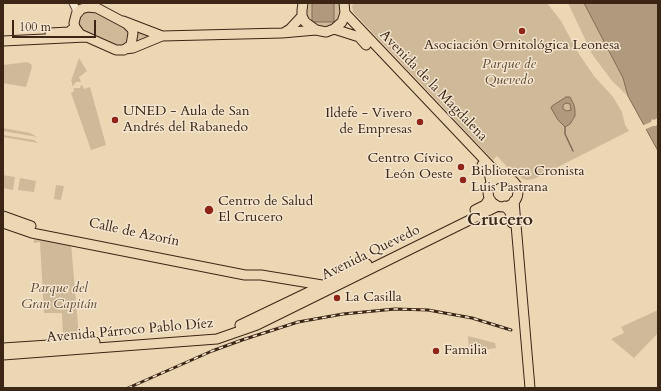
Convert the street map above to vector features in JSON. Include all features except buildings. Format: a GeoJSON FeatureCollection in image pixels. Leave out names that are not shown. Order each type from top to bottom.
{"type":"FeatureCollection","features":[{"type":"Feature","properties":{"kind":"main road"},"geometry":{"type":"LineString","coordinates":[[303,3],[302,16],[305,22],[316,30]]}},
{"type":"Feature","properties":{"kind":"main road"},"geometry":{"type":"LineString","coordinates":[[162,36],[123,21],[97,8],[84,8],[76,15],[75,28],[80,34],[112,49],[120,51],[132,48],[162,36],[282,33],[316,30],[326,32],[334,29],[342,22],[345,6]]}},
{"type":"Feature","properties":{"kind":"main road","name":"Avenida de la Magdalena"},"geometry":{"type":"LineString","coordinates":[[345,6],[494,171],[502,177]]}},
{"type":"Feature","properties":{"kind":"main road"},"geometry":{"type":"LineString","coordinates":[[282,33],[290,29],[302,16]]}},
{"type":"Feature","properties":{"kind":"main road"},"geometry":{"type":"LineString","coordinates":[[123,21],[130,26],[133,33],[131,45],[124,50]]}},
{"type":"Feature","properties":{"kind":"main road"},"geometry":{"type":"LineString","coordinates":[[3,35],[69,32],[75,28]]}},
{"type":"Feature","properties":{"kind":"main road","name":"Avenida de la Magdalena"},"geometry":{"type":"LineString","coordinates":[[334,29],[358,37],[489,173],[491,182]]}},
{"type":"Feature","properties":{"kind":"main road"},"geometry":{"type":"LineString","coordinates":[[3,41],[86,37]]}},
{"type":"Feature","properties":{"kind":"main road"},"geometry":{"type":"LineString","coordinates":[[524,388],[511,217],[502,206],[493,203],[489,199],[488,191],[491,182],[502,177],[510,179],[516,186],[518,193],[514,201],[530,388]]}},
{"type":"Feature","properties":{"kind":"main road","name":"Avenida Quevedo"},"geometry":{"type":"LineString","coordinates":[[256,322],[344,275],[485,206],[489,199]]}},
{"type":"Feature","properties":{"kind":"main road"},"geometry":{"type":"LineString","coordinates":[[502,206],[514,201]]}},
{"type":"Feature","properties":{"kind":"main road","name":"Avenida Quevedo"},"geometry":{"type":"LineString","coordinates":[[256,322],[300,296],[319,289],[337,285],[502,206]]}},
{"type":"Feature","properties":{"kind":"main road","name":"Calle de Azorín"},"geometry":{"type":"LineString","coordinates":[[3,216],[32,227],[256,272],[261,275]]}},
{"type":"Feature","properties":{"kind":"main road","name":"Calle de Azorín"},"geometry":{"type":"LineString","coordinates":[[3,222],[20,229],[47,236],[244,275],[261,275],[286,279],[319,289]]}},
{"type":"Feature","properties":{"kind":"main road"},"geometry":{"type":"LineString","coordinates":[[337,285],[343,280],[344,275]]}},
{"type":"Feature","properties":{"kind":"main road","name":"Calle de Azorín"},"geometry":{"type":"LineString","coordinates":[[286,279],[291,282],[296,282],[300,286],[319,289]]}},
{"type":"Feature","properties":{"kind":"main road"},"geometry":{"type":"LineString","coordinates":[[300,286],[302,291],[300,296]]}},
{"type":"Feature","properties":{"kind":"main road","name":"Avenida Párroco Pablo Díez"},"geometry":{"type":"LineString","coordinates":[[3,348],[218,333],[256,322]]}},
{"type":"Feature","properties":{"kind":"main road","name":"Avenida Párroco Pablo Díez"},"geometry":{"type":"LineString","coordinates":[[3,355],[217,339],[256,322]]}},
{"type":"Feature","properties":{"kind":"street"},"geometry":{"type":"LineString","coordinates":[[73,3],[76,9],[76,15]]}},
{"type":"Feature","properties":{"kind":"street"},"geometry":{"type":"LineString","coordinates":[[87,3],[97,8]]}},
{"type":"Feature","properties":{"kind":"green space"},"geometry":{"type":"Polygon","coordinates":[[[309,3],[339,3],[341,12],[336,22],[326,27],[315,25],[308,16],[307,11],[309,3]]]}},
{"type":"Feature","properties":{"kind":"green space","name":"Parque de Quevedo"},"geometry":{"type":"Polygon","coordinates":[[[354,3],[547,3],[561,21],[579,54],[594,76],[613,97],[622,112],[625,125],[629,131],[534,179],[523,179],[511,171],[497,156],[493,160],[353,12],[352,6],[354,3]]]}},
{"type":"Feature","properties":{"kind":"green space"},"geometry":{"type":"Polygon","coordinates":[[[568,3],[584,3],[623,78],[628,96],[612,81],[592,54],[568,3]]]}},
{"type":"Feature","properties":{"kind":"green space"},"geometry":{"type":"Polygon","coordinates":[[[89,11],[95,12],[123,25],[129,31],[127,42],[119,47],[85,33],[79,26],[79,18],[83,13],[89,11]]]}},
{"type":"Feature","properties":{"kind":"green space"},"geometry":{"type":"Polygon","coordinates":[[[136,27],[154,35],[136,44],[138,33],[136,27]]]}},
{"type":"Feature","properties":{"kind":"green space"},"geometry":{"type":"Polygon","coordinates":[[[79,58],[87,71],[79,77],[81,82],[76,82],[72,86],[71,81],[79,58]]]}},
{"type":"Feature","properties":{"kind":"green space"},"geometry":{"type":"Polygon","coordinates":[[[27,62],[31,64],[32,67],[26,87],[3,83],[3,65],[27,62]]]}},
{"type":"Feature","properties":{"kind":"green space"},"geometry":{"type":"Polygon","coordinates":[[[81,85],[84,89],[90,87],[106,145],[91,150],[71,93],[74,91],[73,89],[80,88],[81,85]]]}},
{"type":"Feature","properties":{"kind":"green space"},"geometry":{"type":"Polygon","coordinates":[[[3,128],[30,133],[37,137],[3,131],[3,128]]]}},
{"type":"Feature","properties":{"kind":"green space"},"geometry":{"type":"Polygon","coordinates":[[[3,135],[34,140],[38,143],[3,137],[3,135]]]}},
{"type":"Feature","properties":{"kind":"green space"},"geometry":{"type":"Polygon","coordinates":[[[3,175],[15,177],[13,190],[3,188],[3,175]]]}},
{"type":"Feature","properties":{"kind":"green space"},"geometry":{"type":"Polygon","coordinates":[[[20,178],[36,181],[34,192],[18,190],[20,178]]]}},
{"type":"Feature","properties":{"kind":"green space"},"geometry":{"type":"Polygon","coordinates":[[[56,185],[64,186],[61,200],[54,199],[56,185]]]}},
{"type":"Feature","properties":{"kind":"green space","name":"Parque del Gran Capitán"},"geometry":{"type":"Polygon","coordinates":[[[34,237],[71,244],[79,337],[63,337],[62,313],[44,313],[40,242],[34,243],[34,237]]]}},
{"type":"Feature","properties":{"kind":"green space"},"geometry":{"type":"Polygon","coordinates":[[[658,310],[658,333],[634,358],[611,339],[624,333],[621,327],[658,310]]]}},
{"type":"Feature","properties":{"kind":"green space"},"geometry":{"type":"Polygon","coordinates":[[[468,336],[495,343],[496,348],[469,352],[468,336]]]}},
{"type":"Feature","properties":{"kind":"shaded area"},"geometry":{"type":"Polygon","coordinates":[[[312,3],[334,3],[334,22],[312,22],[312,3]]]}},
{"type":"Feature","properties":{"kind":"shaded area"},"geometry":{"type":"Polygon","coordinates":[[[584,3],[658,3],[658,151],[628,96],[623,78],[584,3]]]}},
{"type":"Feature","properties":{"kind":"shaded area"},"geometry":{"type":"Polygon","coordinates":[[[566,97],[570,97],[574,105],[575,116],[570,124],[565,127],[558,120],[551,108],[566,97]],[[566,103],[563,105],[563,109],[567,111],[571,110],[570,104],[566,103]]]}},
{"type":"Feature","properties":{"kind":"pier"},"geometry":{"type":"Polygon","coordinates":[[[658,118],[658,123],[656,126],[646,129],[645,132],[641,124],[644,125],[651,122],[652,119],[654,120],[658,118]]]}},
{"type":"Feature","properties":{"kind":"waterway"},"geometry":{"type":"LineString","coordinates":[[565,127],[565,134],[573,151]]}},
{"type":"Feature","properties":{"kind":"railway"},"geometry":{"type":"LineString","coordinates":[[128,388],[212,351],[242,340],[298,322],[343,314],[395,309],[428,310],[472,318],[511,330]]}},
{"type":"Feature","properties":{"kind":"place","name":"Asociación Ornitológica Leonesa"},"geometry":{"type":"Point","coordinates":[522,31]}},
{"type":"Feature","properties":{"kind":"place","name":"UNED - Aula de San Andrés del Rabanedo"},"geometry":{"type":"Point","coordinates":[115,120]}},
{"type":"Feature","properties":{"kind":"place","name":"Ildefe - Vivero de Empresas"},"geometry":{"type":"Point","coordinates":[420,122]}},
{"type":"Feature","properties":{"kind":"place","name":"Centro Cívico León Oeste"},"geometry":{"type":"Point","coordinates":[461,167]}},
{"type":"Feature","properties":{"kind":"place","name":"Biblioteca Cronista Luis Pastrana"},"geometry":{"type":"Point","coordinates":[463,180]}},
{"type":"Feature","properties":{"kind":"place","name":"Centro de Salud El Crucero"},"geometry":{"type":"Point","coordinates":[209,210]}},
{"type":"Feature","properties":{"kind":"place","name":"La Casilla"},"geometry":{"type":"Point","coordinates":[337,298]}},
{"type":"Feature","properties":{"kind":"place","name":"Familia"},"geometry":{"type":"Point","coordinates":[436,351]}},
{"type":"Feature","properties":{"kind":"district","name":"Crucero"},"geometry":{"type":"Point","coordinates":[500,221]}}]}
